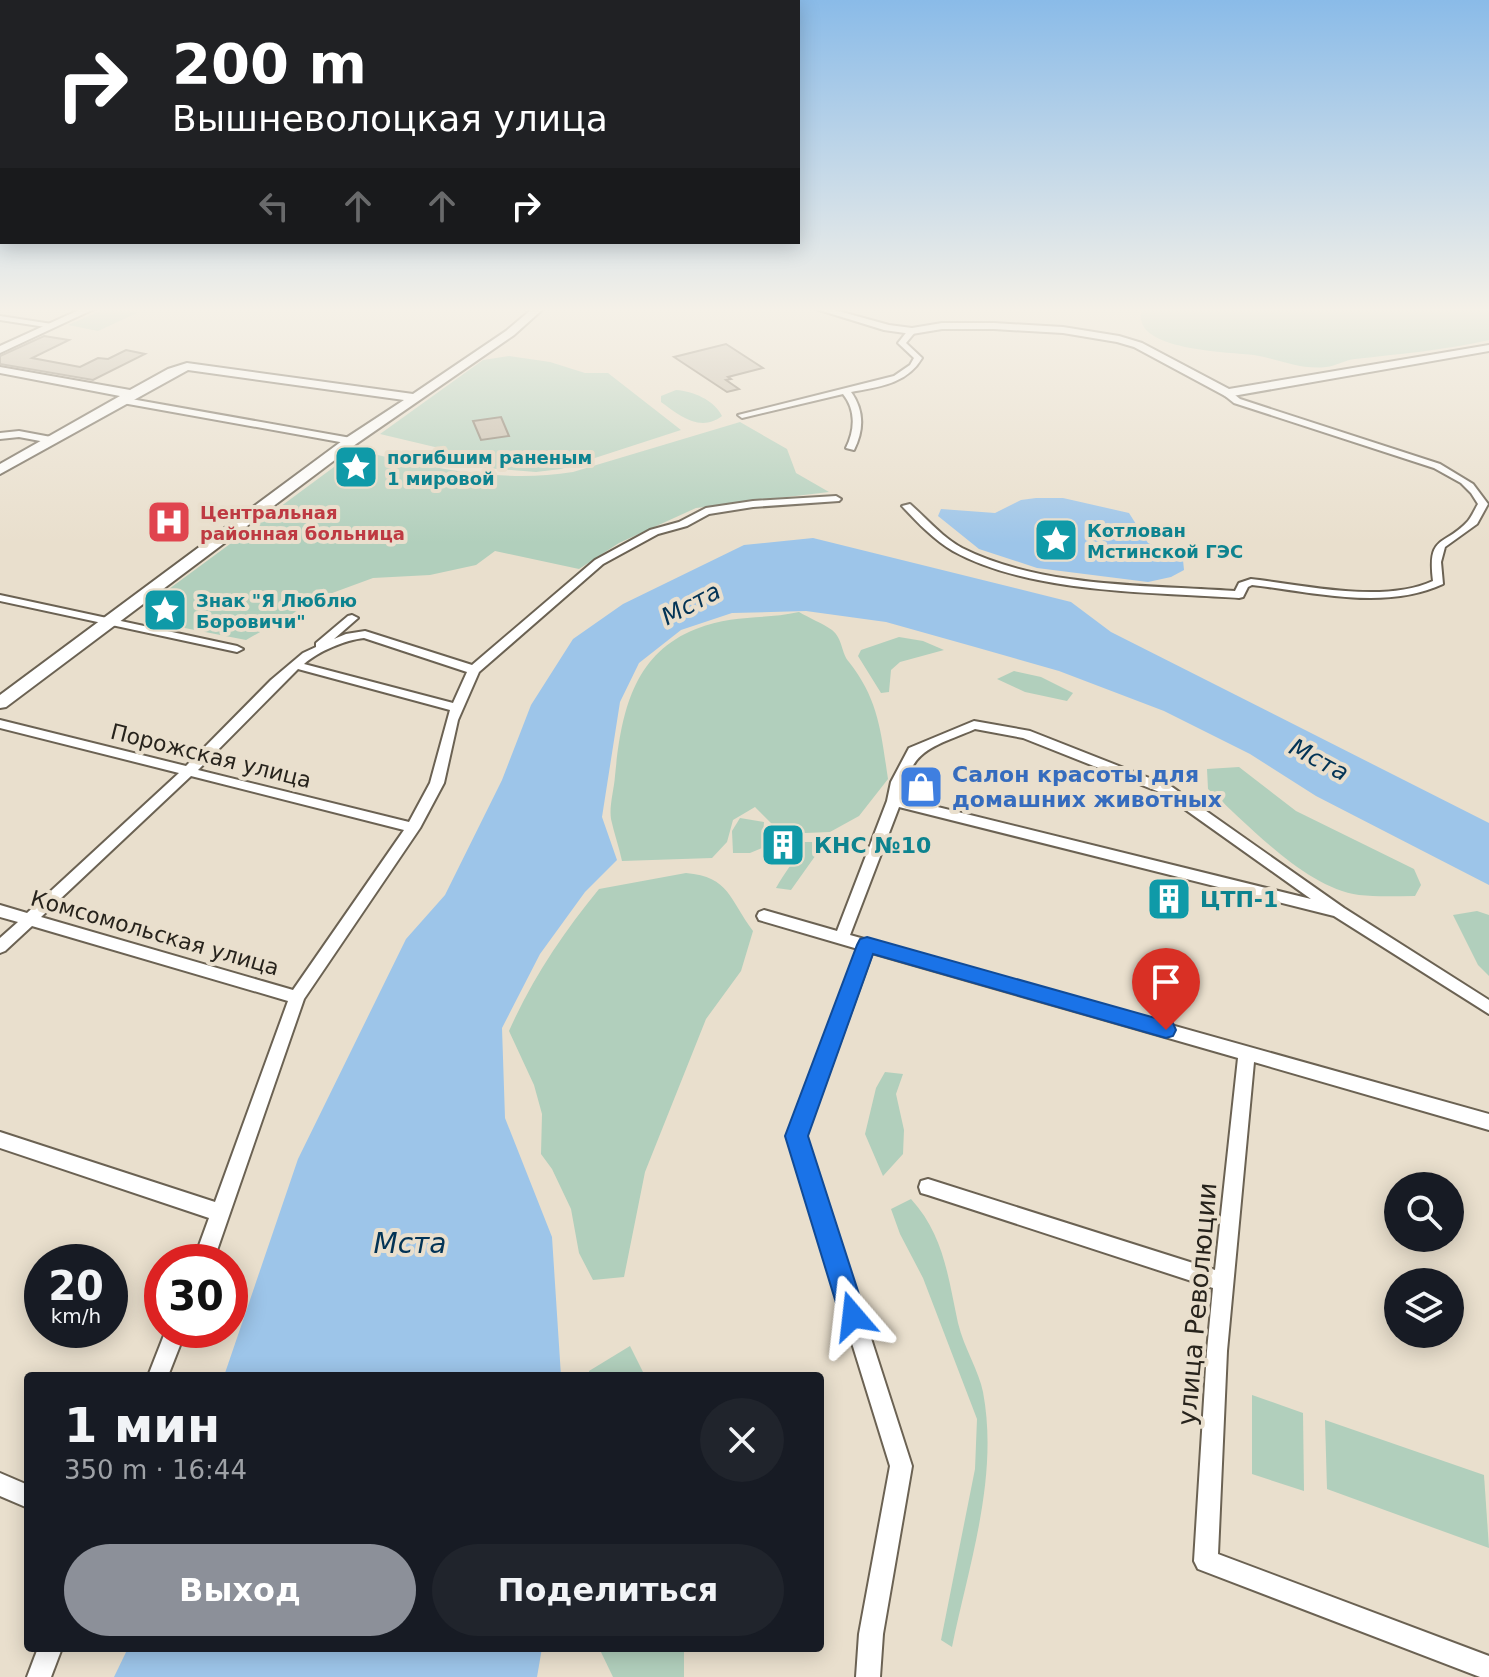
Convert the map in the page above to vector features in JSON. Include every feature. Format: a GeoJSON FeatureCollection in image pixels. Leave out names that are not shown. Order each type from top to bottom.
{"type":"FeatureCollection","features":[{"type":"Feature","properties":{"kind":"main road"},"geometry":{"type":"LineString","coordinates":[[80,387],[125,397]]}},
{"type":"Feature","properties":{"kind":"main road"},"geometry":{"type":"LineString","coordinates":[[0,470],[144,387]]}},
{"type":"Feature","properties":{"kind":"main road"},"geometry":{"type":"LineString","coordinates":[[342,387],[418,398]]}},
{"type":"Feature","properties":{"kind":"main road"},"geometry":{"type":"LineString","coordinates":[[0,703],[351,441],[433,387]]}},
{"type":"Feature","properties":{"kind":"main road"},"geometry":{"type":"LineString","coordinates":[[1216,387],[1227,393],[1260,387]]}},
{"type":"Feature","properties":{"kind":"street"},"geometry":{"type":"LineString","coordinates":[[742,415],[863,387]]}},
{"type":"Feature","properties":{"kind":"street"},"geometry":{"type":"LineString","coordinates":[[845,391],[851,397],[858,422],[858,435],[851,448]]}},
{"type":"Feature","properties":{"kind":"street"},"geometry":{"type":"LineString","coordinates":[[907,506],[957,549],[1038,576],[1239,595],[1243,585],[1251,582],[1357,592],[1427,591],[1439,582],[1436,562],[1440,546],[1473,522],[1483,504],[1477,491],[1459,476],[1437,466],[1237,401],[1227,393]]}},
{"type":"Feature","properties":{"kind":"street"},"geometry":{"type":"LineString","coordinates":[[125,397],[351,441]]}},
{"type":"Feature","properties":{"kind":"street"},"geometry":{"type":"LineString","coordinates":[[0,436],[19,434],[51,440]]}},
{"type":"Feature","properties":{"kind":"street"},"geometry":{"type":"LineString","coordinates":[[210,1244],[297,997],[413,828],[437,783],[458,708],[474,670],[599,562],[654,532],[683,524],[706,511],[836,499]]}},
{"type":"Feature","properties":{"kind":"street"},"geometry":{"type":"LineString","coordinates":[[0,598],[237,649]]}},
{"type":"Feature","properties":{"kind":"street"},"geometry":{"type":"LineString","coordinates":[[0,947],[189,771],[295,665],[352,618]]}},
{"type":"Feature","properties":{"kind":"street"},"geometry":{"type":"LineString","coordinates":[[307,655],[350,636],[365,634],[474,670]]}},
{"type":"Feature","properties":{"kind":"street"},"geometry":{"type":"LineString","coordinates":[[295,665],[458,708]]}},
{"type":"Feature","properties":{"kind":"street","name":"Порожская улица"},"geometry":{"type":"LineString","coordinates":[[0,724],[413,828]]}},
{"type":"Feature","properties":{"kind":"street"},"geometry":{"type":"LineString","coordinates":[[842,937],[894,801],[898,782],[914,751],[974,725],[1026,734],[1167,790],[1339,912],[1489,1008]]}},
{"type":"Feature","properties":{"kind":"street"},"geometry":{"type":"LineString","coordinates":[[894,801],[1339,912]]}},
{"type":"Feature","properties":{"kind":"street","name":"Комсомольская улица"},"geometry":{"type":"LineString","coordinates":[[0,911],[297,997]]}},
{"type":"Feature","properties":{"kind":"street"},"geometry":{"type":"LineString","coordinates":[[764,916],[1489,1122]]}},
{"type":"Feature","properties":{"kind":"street"},"geometry":{"type":"LineString","coordinates":[[867,945],[797,1136],[901,1466],[871,1634],[868,1677]]}},
{"type":"Feature","properties":{"kind":"street","name":"улица Революции"},"geometry":{"type":"LineString","coordinates":[[1247,1053],[1223,1282],[1206,1561],[1489,1668]]}},
{"type":"Feature","properties":{"kind":"street"},"geometry":{"type":"LineString","coordinates":[[0,1140],[222,1213]]}},
{"type":"Feature","properties":{"kind":"street"},"geometry":{"type":"LineString","coordinates":[[928,1187],[1223,1282]]}},
{"type":"Feature","properties":{"kind":"street"},"geometry":{"type":"LineString","coordinates":[[160,1372],[169,1348]]}},
{"type":"Feature","properties":{"kind":"street"},"geometry":{"type":"LineString","coordinates":[[0,1484],[24,1495]]}},
{"type":"Feature","properties":{"kind":"street"},"geometry":{"type":"LineString","coordinates":[[39,1677],[48,1652]]}},
{"type":"Feature","properties":{"kind":"green space"},"geometry":{"type":"Polygon","coordinates":[[[445,387],[626,387],[681,430],[561,469],[536,472],[432,464],[439,448],[380,434],[445,387]]]}},
{"type":"Feature","properties":{"kind":"green space"},"geometry":{"type":"Polygon","coordinates":[[[676,390],[702,397],[714,405],[722,416],[706,423],[682,417],[661,402],[661,396],[676,390]]]}},
{"type":"Feature","properties":{"kind":"green space"},"geometry":{"type":"Polygon","coordinates":[[[740,422],[787,449],[796,473],[829,492],[696,508],[619,543],[579,569],[495,551],[476,565],[430,575],[373,578],[324,596],[246,640],[149,621],[150,603],[357,450],[464,472],[546,475],[573,472],[740,422]]]}},
{"type":"Feature","properties":{"kind":"green space"},"geometry":{"type":"Polygon","coordinates":[[[799,612],[836,634],[846,658],[867,690],[877,718],[888,779],[859,816],[830,832],[805,833],[775,827],[755,807],[733,820],[727,842],[712,858],[622,861],[611,819],[611,803],[626,709],[644,670],[674,640],[709,624],[799,612]]]}},
{"type":"Feature","properties":{"kind":"green space"},"geometry":{"type":"Polygon","coordinates":[[[899,637],[923,641],[944,650],[900,662],[891,670],[889,692],[881,693],[858,656],[861,650],[899,637]]]}},
{"type":"Feature","properties":{"kind":"green space"},"geometry":{"type":"Polygon","coordinates":[[[1014,671],[1041,677],[1073,693],[1067,701],[1025,692],[997,679],[1014,671]]]}},
{"type":"Feature","properties":{"kind":"green space"},"geometry":{"type":"Polygon","coordinates":[[[1239,767],[1296,811],[1414,869],[1421,885],[1415,896],[1359,895],[1339,890],[1298,868],[1208,789],[1207,769],[1239,767]]]}},
{"type":"Feature","properties":{"kind":"green space"},"geometry":{"type":"Polygon","coordinates":[[[740,818],[764,822],[762,848],[750,853],[733,853],[732,831],[740,818]]]}},
{"type":"Feature","properties":{"kind":"green space"},"geometry":{"type":"Polygon","coordinates":[[[801,842],[813,842],[818,852],[791,890],[776,888],[794,860],[801,842]]]}},
{"type":"Feature","properties":{"kind":"green space"},"geometry":{"type":"Polygon","coordinates":[[[686,873],[701,875],[720,885],[753,931],[741,971],[706,1019],[645,1172],[624,1277],[593,1280],[579,1253],[571,1209],[552,1169],[541,1154],[542,1114],[534,1085],[509,1031],[549,957],[599,889],[686,873]]]}},
{"type":"Feature","properties":{"kind":"green space"},"geometry":{"type":"Polygon","coordinates":[[[1477,911],[1489,915],[1489,976],[1478,965],[1453,915],[1477,911]]]}},
{"type":"Feature","properties":{"kind":"green space"},"geometry":{"type":"Polygon","coordinates":[[[885,1072],[903,1074],[896,1094],[904,1130],[903,1154],[883,1176],[865,1134],[876,1088],[885,1072]]]}},
{"type":"Feature","properties":{"kind":"green space"},"geometry":{"type":"Polygon","coordinates":[[[911,1199],[938,1242],[961,1332],[981,1384],[987,1424],[985,1488],[980,1520],[952,1647],[941,1640],[975,1469],[977,1419],[923,1278],[891,1209],[911,1199]]]}},
{"type":"Feature","properties":{"kind":"green space"},"geometry":{"type":"Polygon","coordinates":[[[630,1346],[643,1372],[589,1372],[630,1346]]]}},
{"type":"Feature","properties":{"kind":"green space"},"geometry":{"type":"Polygon","coordinates":[[[1252,1395],[1303,1413],[1304,1491],[1252,1474],[1252,1395]]]}},
{"type":"Feature","properties":{"kind":"green space"},"geometry":{"type":"Polygon","coordinates":[[[1325,1420],[1484,1475],[1489,1548],[1327,1489],[1325,1420]]]}},
{"type":"Feature","properties":{"kind":"green space"},"geometry":{"type":"Polygon","coordinates":[[[601,1652],[684,1652],[684,1677],[613,1677],[601,1652]]]}},
{"type":"Feature","properties":{"kind":"water","name":"Котлован Мстинской ГЭС"},"geometry":{"type":"Polygon","coordinates":[[[1063,498],[1129,513],[1148,543],[1183,560],[1184,570],[1171,577],[1148,582],[1037,568],[979,549],[938,516],[941,509],[995,513],[1021,500],[1063,498]]]}},
{"type":"Feature","properties":{"kind":"water","name":"Мста"},"geometry":{"type":"Polygon","coordinates":[[[813,538],[1071,602],[1111,632],[1489,823],[1489,885],[1316,796],[1250,754],[1164,711],[1059,671],[886,622],[806,611],[732,613],[681,630],[639,663],[620,702],[602,817],[617,860],[585,892],[540,954],[502,1028],[505,1118],[552,1237],[561,1372],[225,1372],[234,1348],[248,1348],[248,1306],[298,1159],[406,939],[445,895],[502,780],[531,705],[573,639],[623,604],[744,545],[813,538]]]}},
{"type":"Feature","properties":{"kind":"water"},"geometry":{"type":"Polygon","coordinates":[[[126,1652],[541,1652],[537,1677],[114,1677],[126,1652]]]}},
{"type":"Feature","properties":{"kind":"building"},"geometry":{"type":"Polygon","coordinates":[[[720,387],[739,389],[727,392],[720,387]]]}},
{"type":"Feature","properties":{"kind":"building"},"geometry":{"type":"Polygon","coordinates":[[[501,417],[509,436],[481,440],[473,421],[501,417]]]}},
{"type":"Feature","properties":{"kind":"building","name":"ЦТП-1"},"geometry":{"type":"Polygon","coordinates":[[[1159,884],[1182,889],[1180,914],[1156,909],[1159,884]]]}},
{"type":"Feature","properties":{"kind":"place","name":"погибшим раненым 1 мировой"},"geometry":{"type":"Point","coordinates":[356,467]}},
{"type":"Feature","properties":{"kind":"place","name":"Центральная районная больница"},"geometry":{"type":"Point","coordinates":[169,522]}},
{"type":"Feature","properties":{"kind":"place","name":"Котлован Мстинской ГЭС"},"geometry":{"type":"Point","coordinates":[1056,540]}},
{"type":"Feature","properties":{"kind":"place","name":"Знак \"Я Люблю Боровичи\""},"geometry":{"type":"Point","coordinates":[165,610]}},
{"type":"Feature","properties":{"kind":"place","name":"Салон красоты для домашних животных"},"geometry":{"type":"Point","coordinates":[921,787]}},
{"type":"Feature","properties":{"kind":"place","name":"КНС №10"},"geometry":{"type":"Point","coordinates":[783,845]}},
{"type":"Feature","properties":{"kind":"place","name":"ЦТП-1"},"geometry":{"type":"Point","coordinates":[1169,899]}},
{"type":"Feature","properties":{"kind":"route"},"geometry":{"type":"LineString","coordinates":[[853,1316],[797,1136],[867,945],[1166,1030]]}}]}
